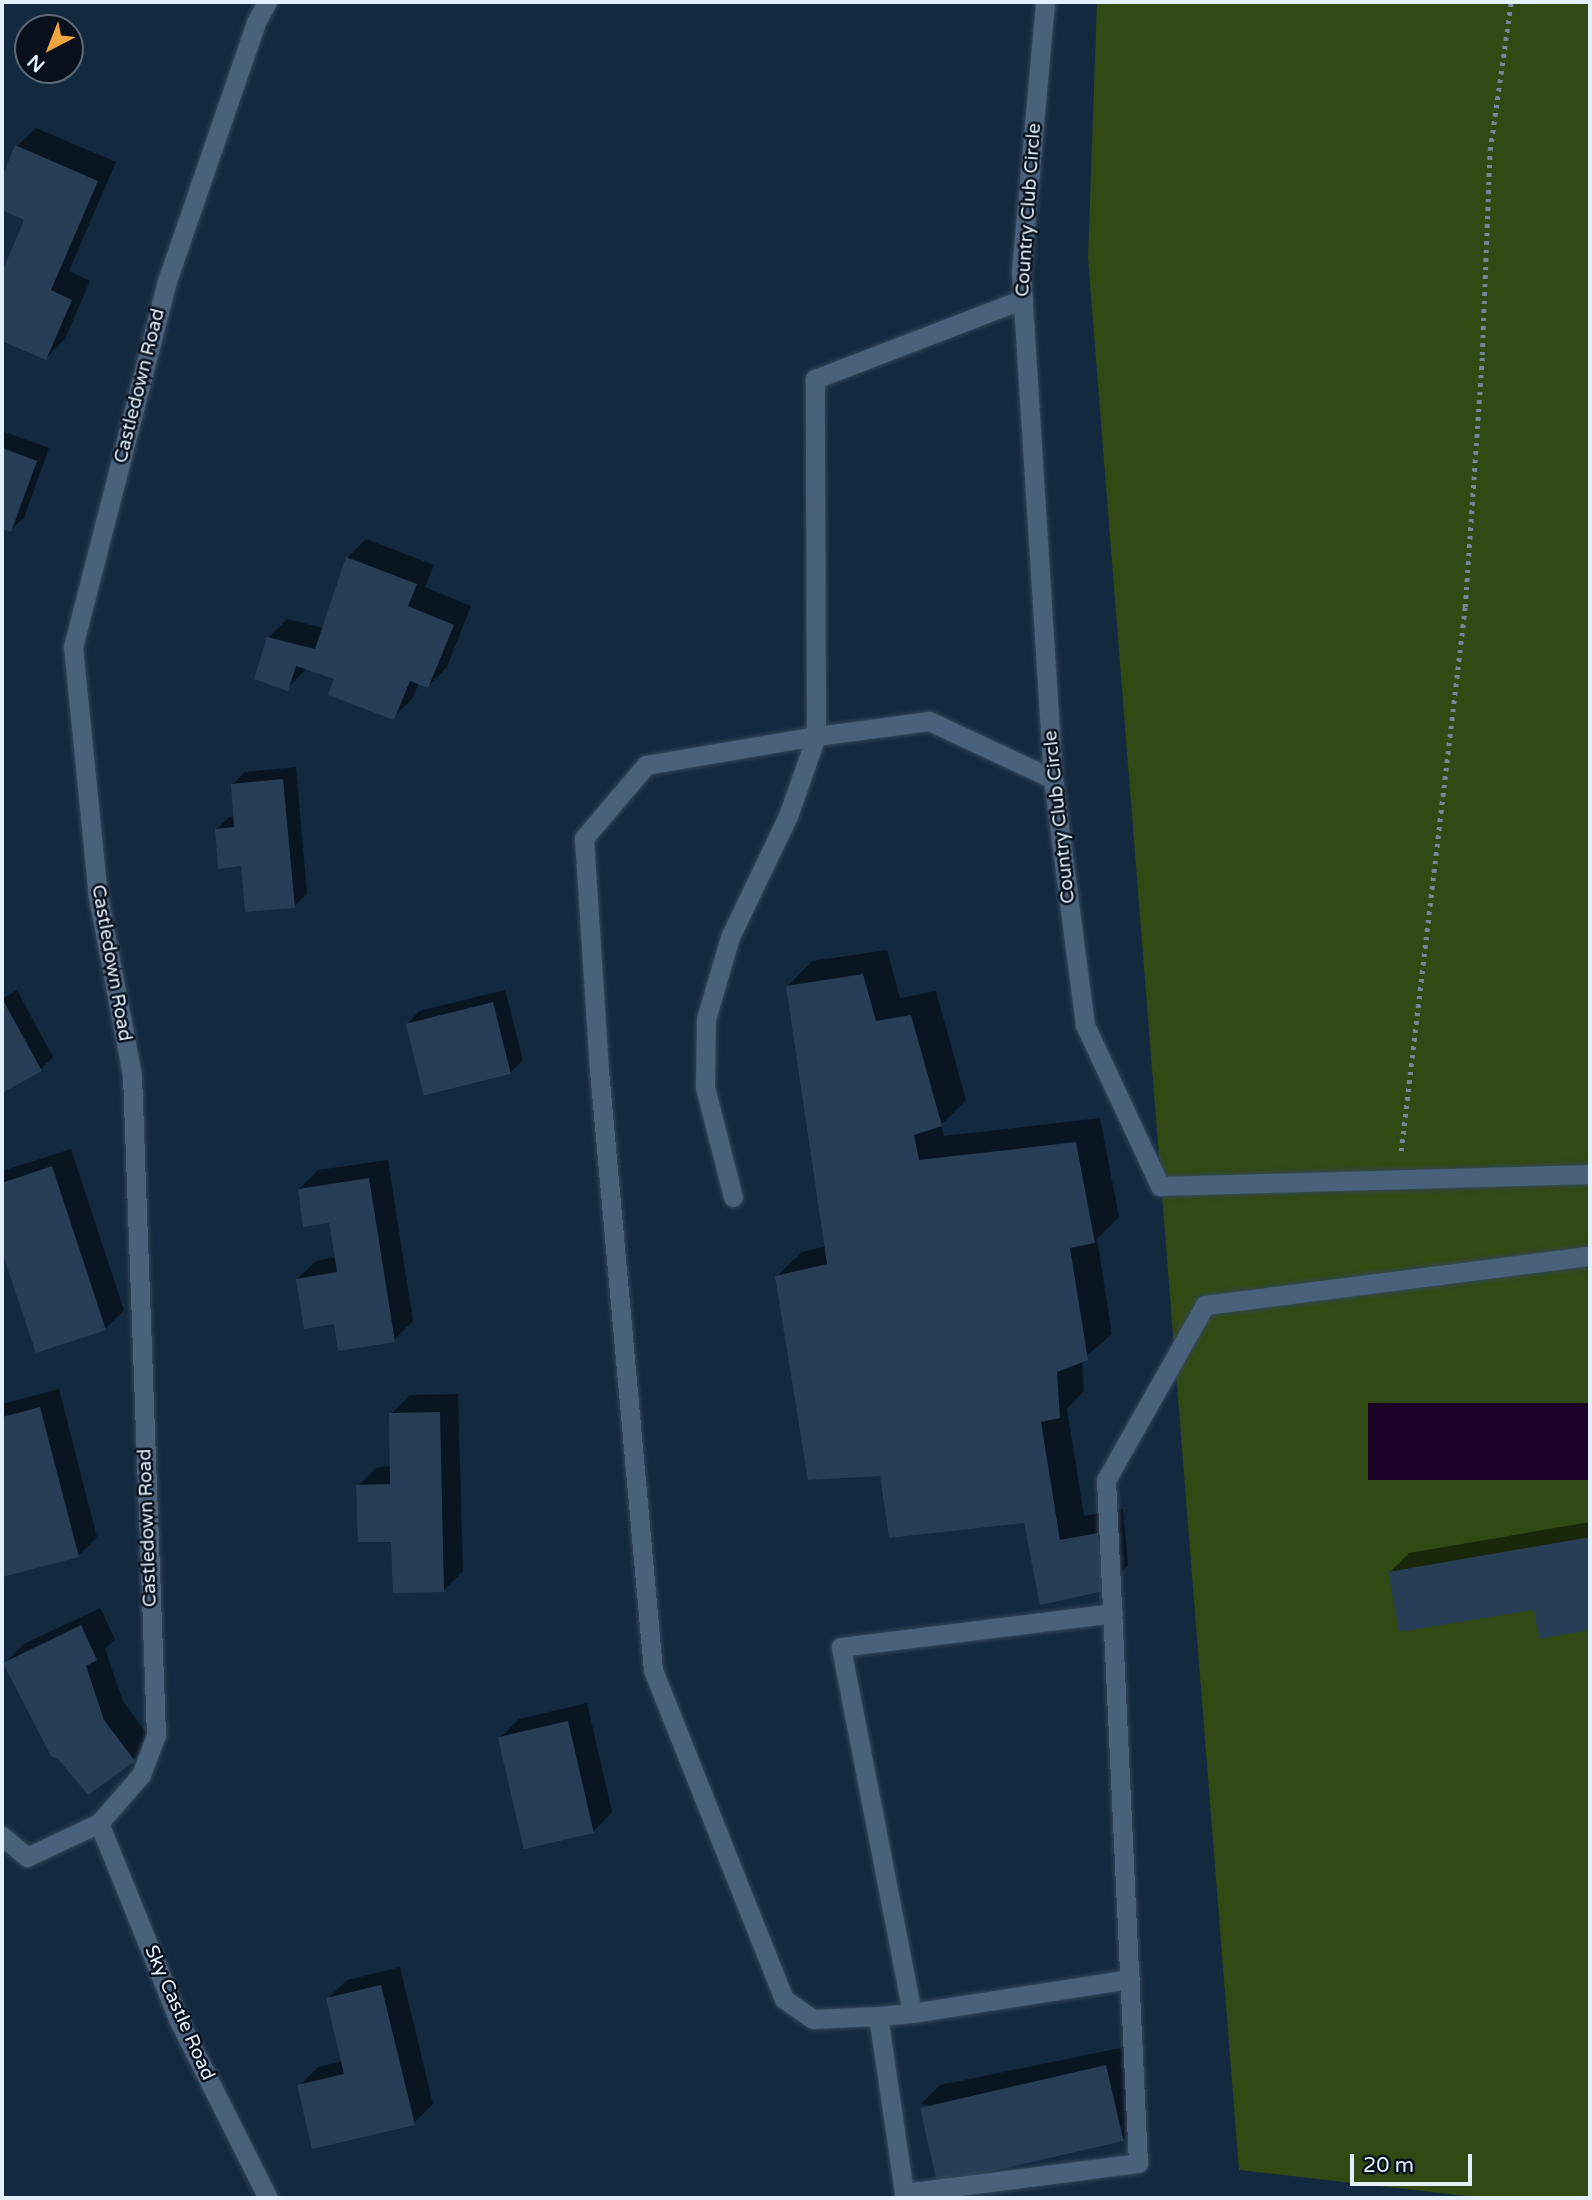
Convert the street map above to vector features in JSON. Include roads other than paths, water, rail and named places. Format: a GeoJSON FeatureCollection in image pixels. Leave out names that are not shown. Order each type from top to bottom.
{"type":"FeatureCollection","features":[{"type":"Feature","properties":{"kind":"street","name":"Castledown Road"},"geometry":{"type":"LineString","coordinates":[[2,1836],[27,1857],[99,1823],[141,1775],[156,1735],[132,1075],[98,897],[73,647],[167,281],[256,22],[267,2]]}},
{"type":"Feature","properties":{"kind":"street","name":"Country Club Circle"},"geometry":{"type":"LineString","coordinates":[[1045,2],[1021,272],[1053,779],[1085,1025],[1160,1186],[1590,1174]]}},
{"type":"Feature","properties":{"kind":"street"},"geometry":{"type":"LineString","coordinates":[[733,1197],[705,1087],[706,1019],[730,937],[788,816],[816,736],[814,379],[1023,299]]}},
{"type":"Feature","properties":{"kind":"street"},"geometry":{"type":"LineString","coordinates":[[1053,779],[929,721],[816,736],[646,765],[584,838],[599,1070],[653,1670],[784,1999],[813,2019],[878,2016],[1130,1979]]}},
{"type":"Feature","properties":{"kind":"street"},"geometry":{"type":"LineString","coordinates":[[878,2016],[904,2193],[1138,2163],[1106,1480],[1205,1305],[1590,1256]]}},
{"type":"Feature","properties":{"kind":"street"},"geometry":{"type":"LineString","coordinates":[[912,2013],[841,1647],[1113,1613]]}},
{"type":"Feature","properties":{"kind":"street","name":"Sky Castle Road"},"geometry":{"type":"LineString","coordinates":[[99,1823],[178,2019],[268,2198]]}}]}
